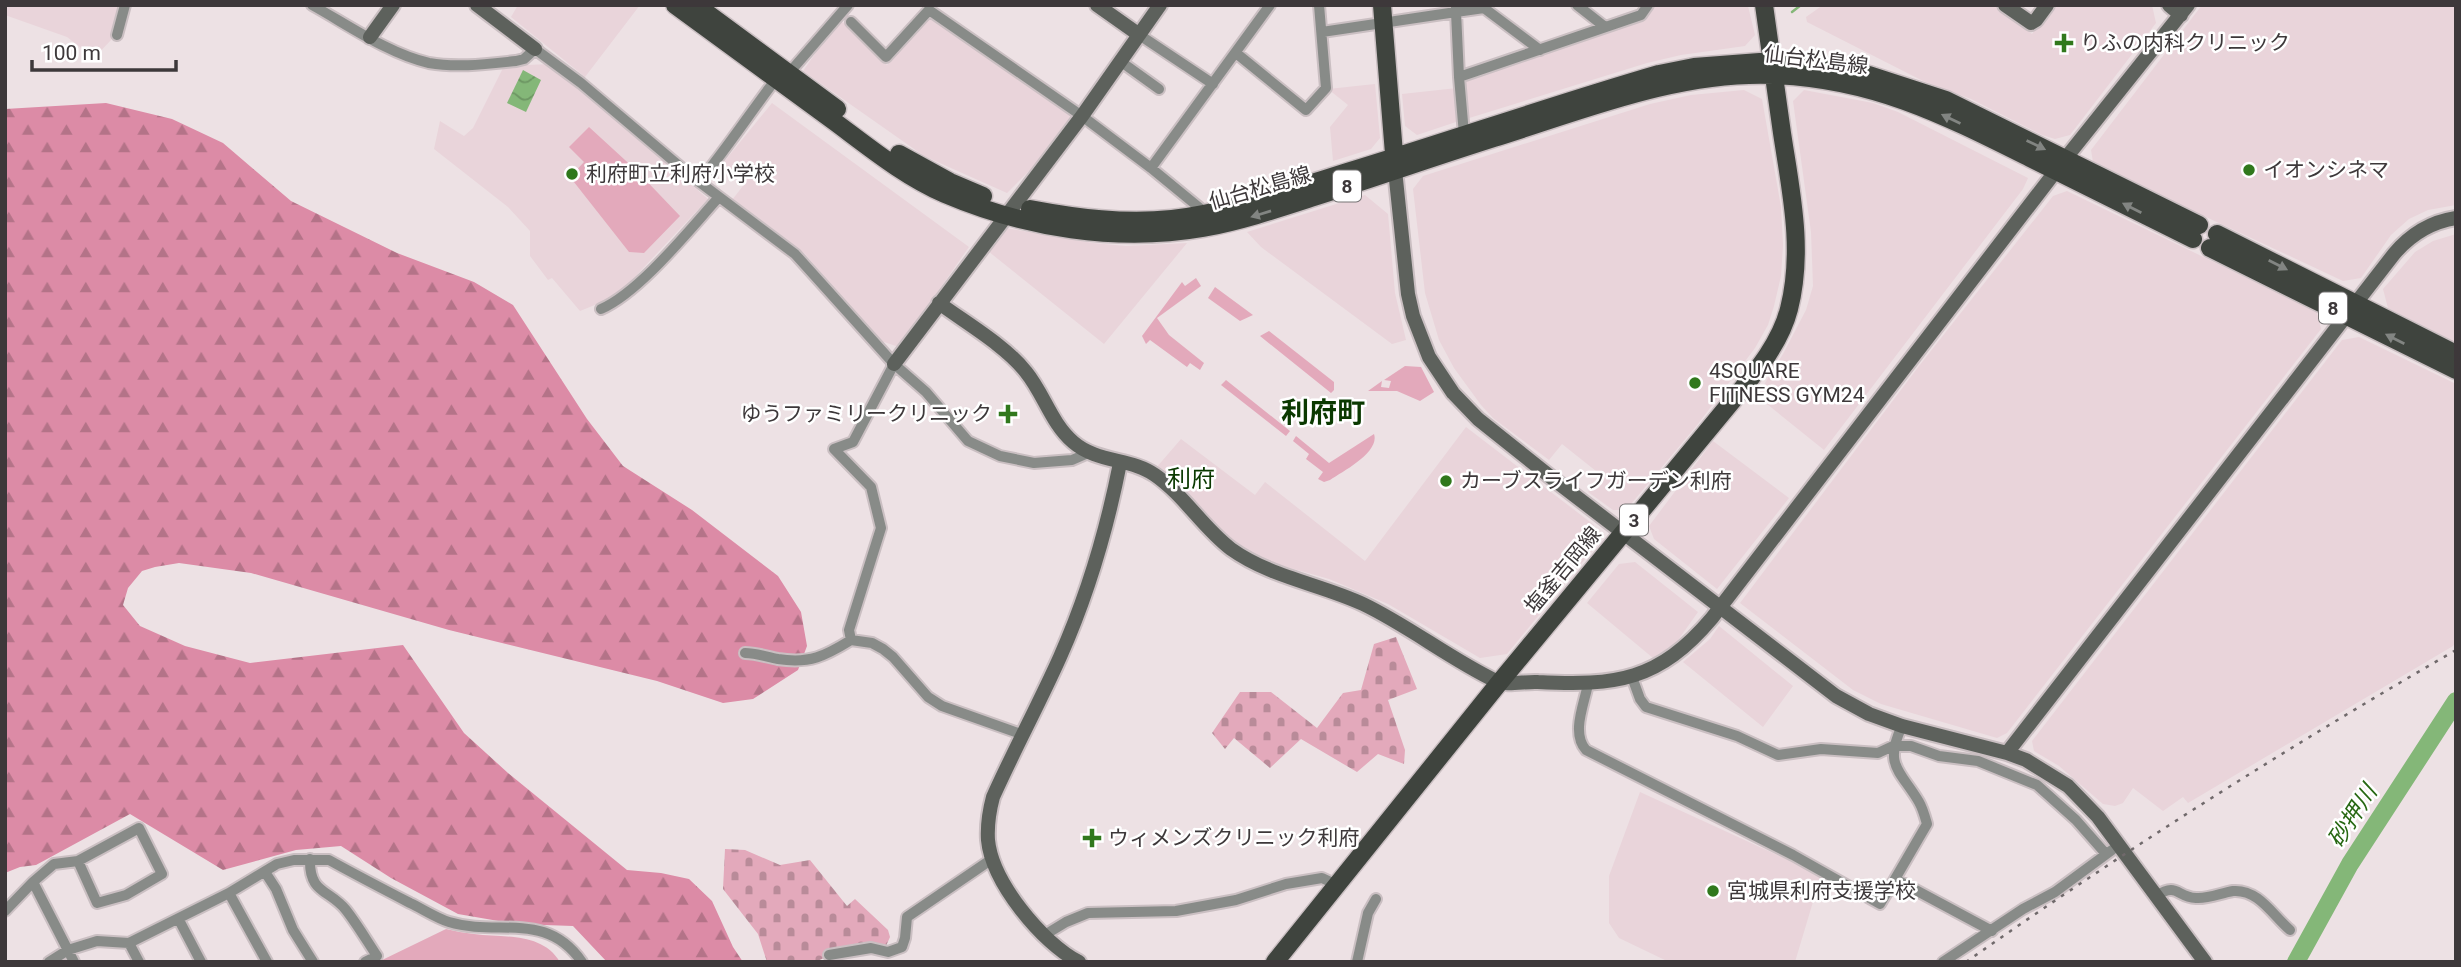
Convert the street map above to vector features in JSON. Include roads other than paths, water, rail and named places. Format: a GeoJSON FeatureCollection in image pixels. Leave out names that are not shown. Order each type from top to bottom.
{"type":"FeatureCollection","features":[{"type":"Feature","properties":{"kind":"main road","name":"仙台松島線"},"geometry":{"type":"LineString","coordinates":[[675,5],[908,160],[1009,210],[1056,227],[1102,233],[1173,232],[1241,220],[1395,164],[1464,134],[1659,74],[1694,67],[1825,66],[1869,75],[1946,100],[2061,165]]}},
{"type":"Feature","properties":{"kind":"main road","name":"仙台松島線"},"geometry":{"type":"LineString","coordinates":[[696,5],[782,76]]}},
{"type":"Feature","properties":{"kind":"main road"},"geometry":{"type":"LineString","coordinates":[[1382,5],[1395,164]]}},
{"type":"Feature","properties":{"kind":"main road","name":"塩釜吉岡線"},"geometry":{"type":"LineString","coordinates":[[1275,962],[1499,683],[1760,366],[1777,338],[1789,310],[1795,275],[1796,229],[1764,5]]}},
{"type":"Feature","properties":{"kind":"main road","name":"仙台松島線"},"geometry":{"type":"LineString","coordinates":[[1009,210],[1102,220],[1170,219],[1207,215],[1651,90],[1693,80],[1755,74],[1773,68]]}},
{"type":"Feature","properties":{"kind":"main road","name":"8"},"geometry":{"type":"LineString","coordinates":[[2061,165],[2196,232]]}},
{"type":"Feature","properties":{"kind":"main road","name":"8"},"geometry":{"type":"LineString","coordinates":[[2214,241],[2351,309],[2456,354]]}},
{"type":"Feature","properties":{"kind":"main road","name":"8"},"geometry":{"type":"LineString","coordinates":[[2351,309],[2456,370]]}},
{"type":"Feature","properties":{"kind":"street"},"geometry":{"type":"LineString","coordinates":[[117,36],[125,5]]}},
{"type":"Feature","properties":{"kind":"street"},"geometry":{"type":"LineString","coordinates":[[312,5],[413,58],[451,65],[516,61],[524,59],[535,49]]}},
{"type":"Feature","properties":{"kind":"street"},"geometry":{"type":"LineString","coordinates":[[370,37],[393,5]]}},
{"type":"Feature","properties":{"kind":"street"},"geometry":{"type":"LineString","coordinates":[[477,5],[581,83],[719,197],[795,254],[894,364],[926,392],[968,441],[984,450],[1034,463],[1080,458],[1088,453]]}},
{"type":"Feature","properties":{"kind":"street"},"geometry":{"type":"LineString","coordinates":[[700,181],[731,145],[749,114],[848,5]]}},
{"type":"Feature","properties":{"kind":"street"},"geometry":{"type":"LineString","coordinates":[[1097,5],[1213,84]]}},
{"type":"Feature","properties":{"kind":"street"},"geometry":{"type":"LineString","coordinates":[[851,640],[849,630],[881,528],[872,487],[834,449],[853,442],[894,364],[1082,116],[1160,5]]}},
{"type":"Feature","properties":{"kind":"street"},"geometry":{"type":"LineString","coordinates":[[1151,168],[1270,5]]}},
{"type":"Feature","properties":{"kind":"street"},"geometry":{"type":"LineString","coordinates":[[1236,53],[1306,110],[1326,88],[1319,5]]}},
{"type":"Feature","properties":{"kind":"street"},"geometry":{"type":"LineString","coordinates":[[1577,5],[1605,27]]}},
{"type":"Feature","properties":{"kind":"street"},"geometry":{"type":"LineString","coordinates":[[1459,77],[1641,15],[1648,5]]}},
{"type":"Feature","properties":{"kind":"street"},"geometry":{"type":"LineString","coordinates":[[2005,5],[2031,23],[2047,5]]}},
{"type":"Feature","properties":{"kind":"street"},"geometry":{"type":"LineString","coordinates":[[939,303],[1025,370],[1039,390],[1056,424],[1074,443],[1088,453],[1148,470],[1160,478],[1229,548],[1247,559],[1362,604],[1499,683],[1524,681],[1588,684],[1632,677],[1661,664],[1687,645],[1719,608],[2061,165],[2185,10],[2169,5]]}},
{"type":"Feature","properties":{"kind":"street"},"geometry":{"type":"LineString","coordinates":[[1322,32],[1385,24],[1456,8],[1484,8],[1541,50]]}},
{"type":"Feature","properties":{"kind":"street"},"geometry":{"type":"LineString","coordinates":[[1456,8],[1464,134]]}},
{"type":"Feature","properties":{"kind":"street"},"geometry":{"type":"LineString","coordinates":[[851,22],[886,57],[929,10],[1082,116],[1207,215]]}},
{"type":"Feature","properties":{"kind":"street"},"geometry":{"type":"LineString","coordinates":[[1120,61],[1159,89]]}},
{"type":"Feature","properties":{"kind":"street"},"geometry":{"type":"LineString","coordinates":[[1395,164],[1408,294],[1413,316],[1420,337],[1440,376],[1478,419],[1836,696],[1869,714],[1902,726],[2026,760],[2068,786],[2081,797],[2120,845],[2205,962]]}},
{"type":"Feature","properties":{"kind":"street"},"geometry":{"type":"LineString","coordinates":[[601,309],[617,302],[675,247],[719,197]]}},
{"type":"Feature","properties":{"kind":"street"},"geometry":{"type":"LineString","coordinates":[[2007,753],[2394,254],[2411,237],[2429,225],[2456,218]]}},
{"type":"Feature","properties":{"kind":"street"},"geometry":{"type":"LineString","coordinates":[[1079,962],[1063,958],[1014,899],[992,859],[988,842],[988,818],[993,797],[1060,656],[1087,587],[1108,522],[1120,463]]}},
{"type":"Feature","properties":{"kind":"street"},"geometry":{"type":"LineString","coordinates":[[745,653],[780,659],[811,660],[829,654],[851,640],[872,643],[893,657],[928,697],[942,706],[1021,734]]}},
{"type":"Feature","properties":{"kind":"street"},"geometry":{"type":"LineString","coordinates":[[1632,677],[1646,707],[1737,736],[1778,755],[1821,750],[1878,754],[1893,746],[1911,746],[1938,756],[1978,761],[2037,785],[2076,820],[2106,854]]}},
{"type":"Feature","properties":{"kind":"street"},"geometry":{"type":"LineString","coordinates":[[1588,684],[1578,734],[1580,743],[1586,750],[1793,856],[1880,904],[1927,824],[1920,803],[1896,770],[1893,746],[1902,726]]}},
{"type":"Feature","properties":{"kind":"street"},"geometry":{"type":"LineString","coordinates":[[5,911],[54,864],[78,862],[139,828],[162,874],[125,895],[97,903],[78,862]]}},
{"type":"Feature","properties":{"kind":"street"},"geometry":{"type":"LineString","coordinates":[[1943,962],[2023,909],[2054,892],[2120,845]]}},
{"type":"Feature","properties":{"kind":"street"},"geometry":{"type":"LineString","coordinates":[[310,859],[310,871],[318,888],[344,907],[377,956],[365,962]]}},
{"type":"Feature","properties":{"kind":"street"},"geometry":{"type":"LineString","coordinates":[[49,962],[68,950],[97,941],[128,943],[179,920],[278,864],[310,859],[329,860],[448,922],[479,927],[531,929],[556,936],[571,947],[582,962]]}},
{"type":"Feature","properties":{"kind":"street"},"geometry":{"type":"LineString","coordinates":[[829,955],[871,948],[888,952],[902,947],[906,917],[992,859]]}},
{"type":"Feature","properties":{"kind":"street"},"geometry":{"type":"LineString","coordinates":[[265,872],[276,889],[293,930],[313,962]]}},
{"type":"Feature","properties":{"kind":"street"},"geometry":{"type":"LineString","coordinates":[[1043,936],[1088,913],[1186,910],[1236,901],[1286,884],[1322,878],[1337,885]]}},
{"type":"Feature","properties":{"kind":"street"},"geometry":{"type":"LineString","coordinates":[[1895,879],[1992,931]]}},
{"type":"Feature","properties":{"kind":"street"},"geometry":{"type":"LineString","coordinates":[[33,882],[74,962]]}},
{"type":"Feature","properties":{"kind":"street"},"geometry":{"type":"LineString","coordinates":[[2156,896],[2167,889],[2196,898],[2239,891],[2256,898],[2290,930]]}},
{"type":"Feature","properties":{"kind":"street"},"geometry":{"type":"LineString","coordinates":[[229,893],[267,962]]}},
{"type":"Feature","properties":{"kind":"street"},"geometry":{"type":"LineString","coordinates":[[1357,962],[1368,913],[1376,899]]}},
{"type":"Feature","properties":{"kind":"street"},"geometry":{"type":"LineString","coordinates":[[179,920],[201,962]]}},
{"type":"Feature","properties":{"kind":"street"},"geometry":{"type":"LineString","coordinates":[[128,943],[139,962]]}},
{"type":"Feature","properties":{"kind":"water"},"geometry":{"type":"Polygon","coordinates":[[[523,70],[541,80],[526,112],[507,103],[523,70]]]}},
{"type":"Feature","properties":{"kind":"waterway"},"geometry":{"type":"LineString","coordinates":[[1792,12],[1801,5]]}},
{"type":"Feature","properties":{"kind":"waterway","name":"砂押川"},"geometry":{"type":"LineString","coordinates":[[2296,962],[2350,864],[2456,701]]}},
{"type":"Feature","properties":{"kind":"railway"},"geometry":{"type":"LineString","coordinates":[[1966,962],[2207,801],[2456,650]]}},
{"type":"Feature","properties":{"kind":"place","name":"りふの内科クリニック"},"geometry":{"type":"Point","coordinates":[2064,43]}},
{"type":"Feature","properties":{"kind":"place","name":"イオンシネマ"},"geometry":{"type":"Point","coordinates":[2249,170]}},
{"type":"Feature","properties":{"kind":"place","name":"利府町立利府小学校"},"geometry":{"type":"Point","coordinates":[572,174]}},
{"type":"Feature","properties":{"kind":"place","name":"4SQUARE FITNESS GYM24"},"geometry":{"type":"Point","coordinates":[1695,383]}},
{"type":"Feature","properties":{"kind":"place","name":"ゆうファミリークリニック"},"geometry":{"type":"Point","coordinates":[1008,414]}},
{"type":"Feature","properties":{"kind":"place","name":"カーブスライフガーデン利府"},"geometry":{"type":"Point","coordinates":[1446,481]}},
{"type":"Feature","properties":{"kind":"place","name":"ウィメンズクリニック利府"},"geometry":{"type":"Point","coordinates":[1092,838]}},
{"type":"Feature","properties":{"kind":"place","name":"宮城県利府支援学校"},"geometry":{"type":"Point","coordinates":[1713,891]}},
{"type":"Feature","properties":{"kind":"district","name":"利府町"},"geometry":{"type":"Point","coordinates":[1323,412]}},
{"type":"Feature","properties":{"kind":"district","name":"利府"},"geometry":{"type":"Point","coordinates":[1191,479]}}]}
